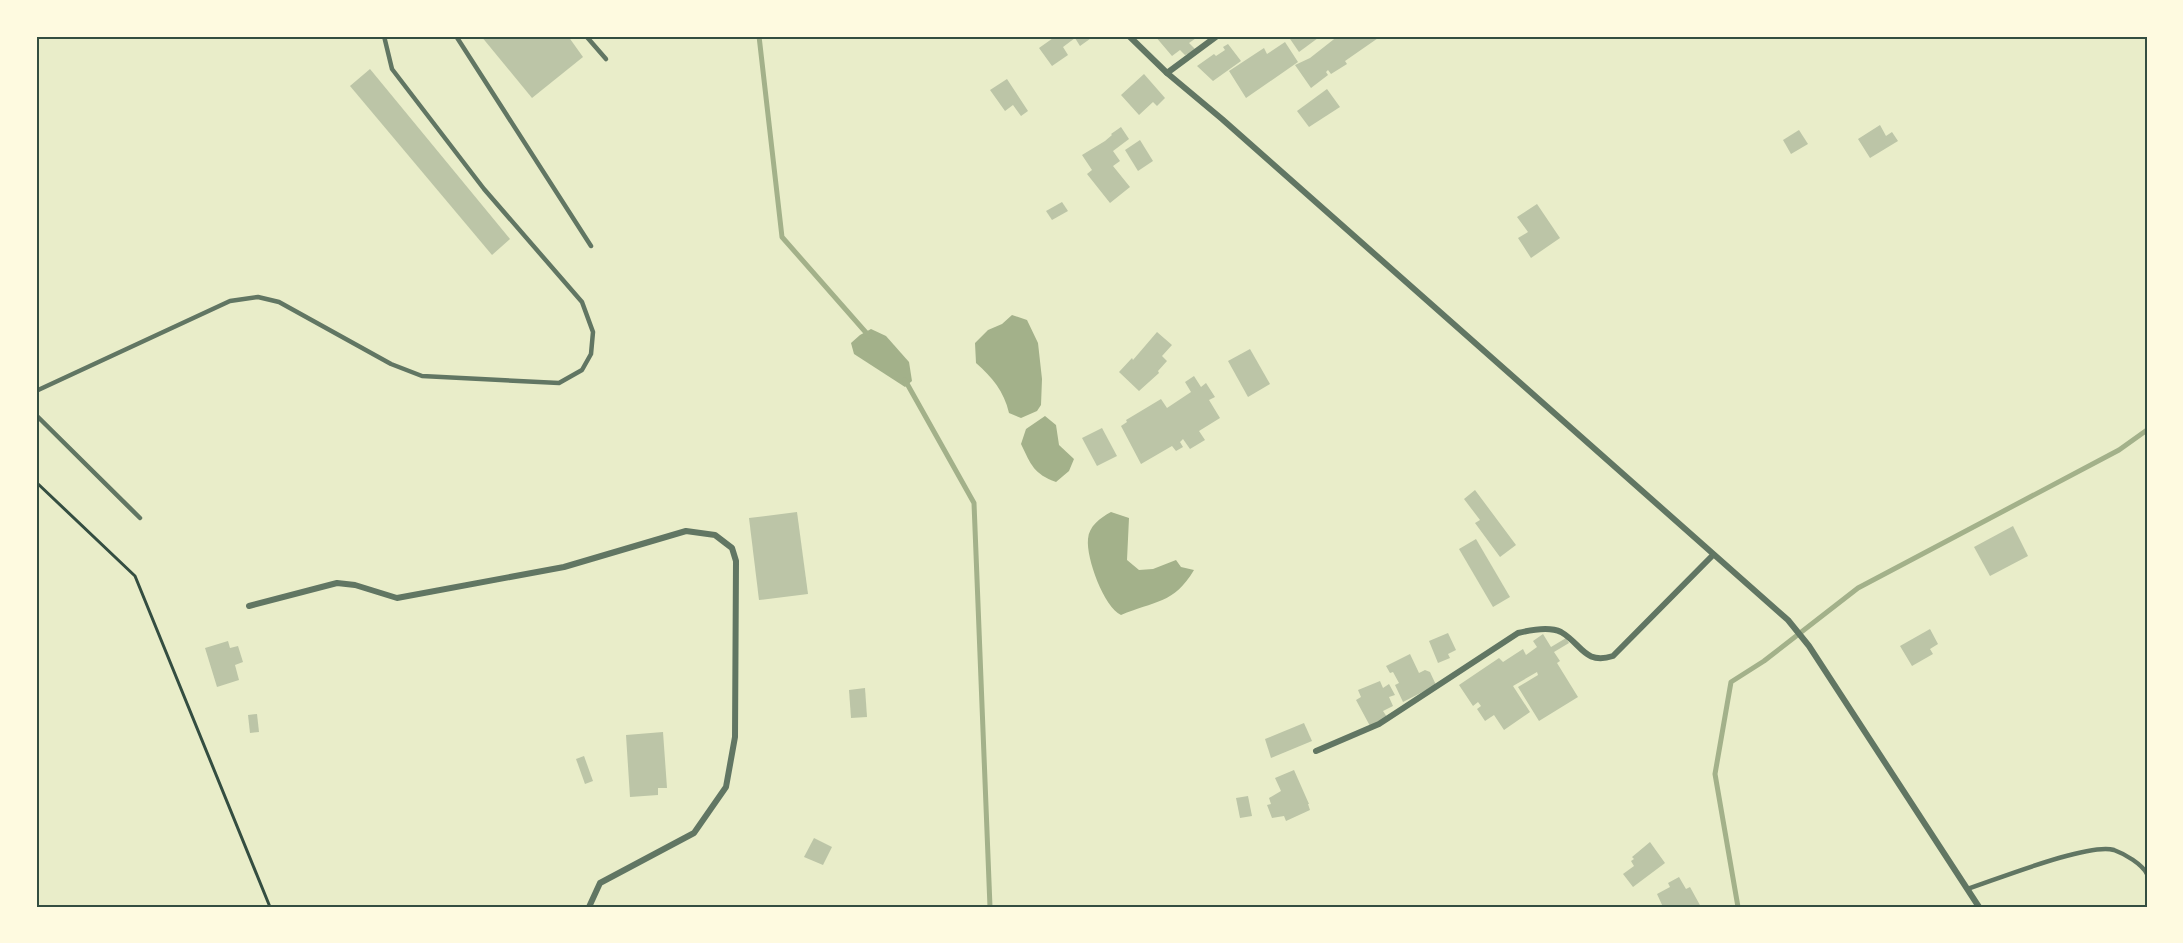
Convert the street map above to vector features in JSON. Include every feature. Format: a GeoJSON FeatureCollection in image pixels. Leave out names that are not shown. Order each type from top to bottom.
{"type":"FeatureCollection","features":[{"type":"Feature","properties":{"kind":"street"},"geometry":{"type":"LineString","coordinates":[[1130,36],[1167,73],[1222,119],[1788,620],[1809,646],[1979,907]]}},
{"type":"Feature","properties":{"kind":"street"},"geometry":{"type":"LineString","coordinates":[[1167,73],[1217,36]]}},
{"type":"Feature","properties":{"kind":"street"},"geometry":{"type":"LineString","coordinates":[[249,606],[337,584],[355,585],[397,598],[564,567],[686,531],[715,535],[732,548],[736,561],[735,737],[726,787],[694,833],[600,883],[589,907]]}},
{"type":"Feature","properties":{"kind":"street"},"geometry":{"type":"LineString","coordinates":[[1316,752],[1379,724],[1518,633],[1537,629],[1559,631],[1588,656],[1601,660],[1613,656],[1713,555]]}},
{"type":"Feature","properties":{"kind":"lane"},"geometry":{"type":"LineString","coordinates":[[36,391],[230,301],[258,297],[279,302],[390,363],[422,376],[559,383],[582,370],[591,354],[593,332],[582,302],[483,189],[392,69],[384,36]]}},
{"type":"Feature","properties":{"kind":"lane"},"geometry":{"type":"LineString","coordinates":[[456,36],[591,246]]}},
{"type":"Feature","properties":{"kind":"lane"},"geometry":{"type":"LineString","coordinates":[[586,36],[606,59]]}},
{"type":"Feature","properties":{"kind":"lane"},"geometry":{"type":"LineString","coordinates":[[36,415],[140,518]]}},
{"type":"Feature","properties":{"kind":"lane"},"geometry":{"type":"LineString","coordinates":[[1967,889],[2081,851],[2113,849],[2143,867],[2147,874]]}},
{"type":"Feature","properties":{"kind":"path"},"geometry":{"type":"LineString","coordinates":[[36,482],[135,576],[270,907]]}},
{"type":"Feature","properties":{"kind":"shaded area"},"geometry":{"type":"Polygon","coordinates":[[[1012,315],[1027,320],[1038,343],[1042,379],[1041,405],[1037,411],[1021,418],[1009,413],[997,385],[976,363],[975,343],[988,330],[1002,324],[1012,315]]]}},
{"type":"Feature","properties":{"kind":"shaded area"},"geometry":{"type":"Polygon","coordinates":[[[871,329],[886,336],[909,362],[912,381],[905,387],[854,354],[851,343],[871,329]]]}},
{"type":"Feature","properties":{"kind":"shaded area"},"geometry":{"type":"Polygon","coordinates":[[[1045,416],[1056,425],[1059,445],[1074,459],[1069,471],[1056,482],[1043,476],[1034,468],[1021,444],[1026,429],[1045,416]]]}},
{"type":"Feature","properties":{"kind":"shaded area"},"geometry":{"type":"Polygon","coordinates":[[[1111,512],[1129,518],[1127,560],[1139,570],[1153,569],[1176,560],[1181,567],[1194,570],[1179,589],[1171,595],[1121,615],[1108,602],[1097,581],[1088,547],[1089,534],[1093,526],[1111,512]]]}},
{"type":"Feature","properties":{"kind":"building"},"geometry":{"type":"Polygon","coordinates":[[[481,36],[568,36],[583,57],[532,98],[481,36]]]}},
{"type":"Feature","properties":{"kind":"building"},"geometry":{"type":"Polygon","coordinates":[[[1056,36],[1094,36],[1080,46],[1075,38],[1063,47],[1068,55],[1052,66],[1039,48],[1056,36]]]}},
{"type":"Feature","properties":{"kind":"building"},"geometry":{"type":"Polygon","coordinates":[[[1155,36],[1199,36],[1189,43],[1197,51],[1185,55],[1180,50],[1172,56],[1155,36]]]}},
{"type":"Feature","properties":{"kind":"building"},"geometry":{"type":"Polygon","coordinates":[[[1288,36],[1317,36],[1318,38],[1299,52],[1288,36]]]}},
{"type":"Feature","properties":{"kind":"building"},"geometry":{"type":"Polygon","coordinates":[[[1338,36],[1381,36],[1345,61],[1347,64],[1331,74],[1328,70],[1326,72],[1328,75],[1311,88],[1295,65],[1310,58],[1338,36]]]}},
{"type":"Feature","properties":{"kind":"building"},"geometry":{"type":"Polygon","coordinates":[[[1285,42],[1298,62],[1246,98],[1229,71],[1264,48],[1267,54],[1285,42]]]}},
{"type":"Feature","properties":{"kind":"building"},"geometry":{"type":"Polygon","coordinates":[[[1228,44],[1241,61],[1213,81],[1197,66],[1214,54],[1216,56],[1225,50],[1223,47],[1228,44]]]}},
{"type":"Feature","properties":{"kind":"building"},"geometry":{"type":"Polygon","coordinates":[[[370,69],[510,239],[492,255],[350,86],[370,69]]]}},
{"type":"Feature","properties":{"kind":"building"},"geometry":{"type":"Polygon","coordinates":[[[1144,74],[1165,98],[1157,106],[1153,102],[1139,115],[1121,95],[1144,74]]]}},
{"type":"Feature","properties":{"kind":"building"},"geometry":{"type":"Polygon","coordinates":[[[1007,79],[1028,111],[1021,116],[1013,105],[1005,111],[990,90],[1007,79]]]}},
{"type":"Feature","properties":{"kind":"building"},"geometry":{"type":"Polygon","coordinates":[[[1327,89],[1340,107],[1309,127],[1297,111],[1327,89]]]}},
{"type":"Feature","properties":{"kind":"building"},"geometry":{"type":"Polygon","coordinates":[[[1880,125],[1886,136],[1892,132],[1898,141],[1870,158],[1858,139],[1880,125]]]}},
{"type":"Feature","properties":{"kind":"building"},"geometry":{"type":"Polygon","coordinates":[[[1121,127],[1129,139],[1113,151],[1120,161],[1113,166],[1130,187],[1110,203],[1087,174],[1092,170],[1082,155],[1105,141],[1121,127]]]}},
{"type":"Feature","properties":{"kind":"building"},"geometry":{"type":"Polygon","coordinates":[[[1799,130],[1808,144],[1791,154],[1783,140],[1799,130]]]}},
{"type":"Feature","properties":{"kind":"building"},"geometry":{"type":"Polygon","coordinates":[[[1140,140],[1153,161],[1138,171],[1125,150],[1140,140]]]}},
{"type":"Feature","properties":{"kind":"building"},"geometry":{"type":"Polygon","coordinates":[[[1062,202],[1068,211],[1052,220],[1046,211],[1062,202]]]}},
{"type":"Feature","properties":{"kind":"building"},"geometry":{"type":"Polygon","coordinates":[[[1537,204],[1560,238],[1531,258],[1518,238],[1528,232],[1517,217],[1537,204]]]}},
{"type":"Feature","properties":{"kind":"building"},"geometry":{"type":"Polygon","coordinates":[[[1157,332],[1172,345],[1162,356],[1167,361],[1158,371],[1159,373],[1139,391],[1119,372],[1132,358],[1133,360],[1157,332]]]}},
{"type":"Feature","properties":{"kind":"building"},"geometry":{"type":"Polygon","coordinates":[[[1250,349],[1270,384],[1248,397],[1228,361],[1250,349]]]}},
{"type":"Feature","properties":{"kind":"building"},"geometry":{"type":"Polygon","coordinates":[[[1194,376],[1201,387],[1206,383],[1215,397],[1209,400],[1220,418],[1199,431],[1205,440],[1190,449],[1183,439],[1180,442],[1183,447],[1176,451],[1172,446],[1141,464],[1121,426],[1127,422],[1126,420],[1161,399],[1167,408],[1191,392],[1185,382],[1194,376]]]}},
{"type":"Feature","properties":{"kind":"building"},"geometry":{"type":"Polygon","coordinates":[[[1102,428],[1117,456],[1097,466],[1082,438],[1102,428]]]}},
{"type":"Feature","properties":{"kind":"building"},"geometry":{"type":"Polygon","coordinates":[[[1475,490],[1516,545],[1500,557],[1475,523],[1480,520],[1464,499],[1475,490]]]}},
{"type":"Feature","properties":{"kind":"building"},"geometry":{"type":"Polygon","coordinates":[[[797,512],[808,594],[759,600],[749,518],[797,512]]]}},
{"type":"Feature","properties":{"kind":"building"},"geometry":{"type":"Polygon","coordinates":[[[2013,526],[2028,556],[1990,576],[1974,547],[2013,526]]]}},
{"type":"Feature","properties":{"kind":"building"},"geometry":{"type":"Polygon","coordinates":[[[1476,539],[1510,597],[1493,607],[1459,549],[1476,539]]]}},
{"type":"Feature","properties":{"kind":"building"},"geometry":{"type":"Polygon","coordinates":[[[1930,629],[1938,644],[1930,649],[1933,654],[1912,666],[1900,646],[1930,629]]]}},
{"type":"Feature","properties":{"kind":"building"},"geometry":{"type":"Polygon","coordinates":[[[1448,633],[1456,650],[1448,654],[1450,658],[1438,663],[1429,641],[1448,633]]]}},
{"type":"Feature","properties":{"kind":"building"},"geometry":{"type":"Polygon","coordinates":[[[1543,634],[1551,647],[1566,638],[1569,643],[1554,652],[1560,661],[1557,663],[1578,697],[1539,721],[1518,687],[1538,675],[1537,672],[1513,686],[1530,712],[1504,730],[1494,715],[1485,721],[1477,709],[1481,706],[1478,702],[1473,706],[1459,685],[1499,658],[1503,662],[1523,649],[1526,655],[1537,647],[1533,641],[1543,634]]]}},
{"type":"Feature","properties":{"kind":"building"},"geometry":{"type":"Polygon","coordinates":[[[228,641],[230,648],[238,646],[243,662],[235,665],[239,680],[217,687],[205,648],[228,641]]]}},
{"type":"Feature","properties":{"kind":"building"},"geometry":{"type":"Polygon","coordinates":[[[1410,654],[1419,673],[1425,670],[1430,672],[1436,685],[1403,702],[1395,685],[1399,683],[1393,672],[1390,673],[1386,666],[1410,654]]]}},
{"type":"Feature","properties":{"kind":"building"},"geometry":{"type":"Polygon","coordinates":[[[1380,681],[1383,688],[1389,684],[1395,695],[1389,697],[1393,706],[1383,711],[1387,717],[1370,726],[1356,700],[1361,697],[1358,690],[1380,681]]]}},
{"type":"Feature","properties":{"kind":"building"},"geometry":{"type":"Polygon","coordinates":[[[865,688],[867,717],[851,718],[849,690],[865,688]]]}},
{"type":"Feature","properties":{"kind":"building"},"geometry":{"type":"Polygon","coordinates":[[[257,714],[259,732],[250,733],[248,715],[257,714]]]}},
{"type":"Feature","properties":{"kind":"building"},"geometry":{"type":"Polygon","coordinates":[[[1304,723],[1312,741],[1271,758],[1265,739],[1304,723]]]}},
{"type":"Feature","properties":{"kind":"building"},"geometry":{"type":"Polygon","coordinates":[[[663,732],[667,788],[658,788],[658,795],[630,797],[626,735],[663,732]]]}},
{"type":"Feature","properties":{"kind":"building"},"geometry":{"type":"Polygon","coordinates":[[[584,756],[593,781],[585,784],[576,759],[584,756]]]}},
{"type":"Feature","properties":{"kind":"building"},"geometry":{"type":"Polygon","coordinates":[[[1294,770],[1310,810],[1286,821],[1284,816],[1272,818],[1267,805],[1271,804],[1269,798],[1281,791],[1275,778],[1294,770]]]}},
{"type":"Feature","properties":{"kind":"building"},"geometry":{"type":"Polygon","coordinates":[[[1248,796],[1252,816],[1240,818],[1236,798],[1248,796]]]}},
{"type":"Feature","properties":{"kind":"building"},"geometry":{"type":"Polygon","coordinates":[[[814,838],[832,847],[823,865],[804,857],[814,838]]]}},
{"type":"Feature","properties":{"kind":"building"},"geometry":{"type":"Polygon","coordinates":[[[1650,842],[1665,863],[1633,887],[1623,874],[1634,866],[1631,861],[1634,859],[1632,857],[1650,842]]]}},
{"type":"Feature","properties":{"kind":"building"},"geometry":{"type":"Polygon","coordinates":[[[1679,877],[1686,889],[1690,887],[1701,907],[1663,907],[1657,894],[1670,887],[1668,883],[1679,877]]]}},
{"type":"Feature","properties":{"kind":"waterway"},"geometry":{"type":"LineString","coordinates":[[759,36],[782,237],[869,336]]}},
{"type":"Feature","properties":{"kind":"waterway"},"geometry":{"type":"LineString","coordinates":[[905,380],[974,503],[990,907]]}},
{"type":"Feature","properties":{"kind":"waterway"},"geometry":{"type":"LineString","coordinates":[[1738,907],[1715,774],[1731,682],[1764,661],[1858,588],[2119,450],[2147,430]]}}]}
